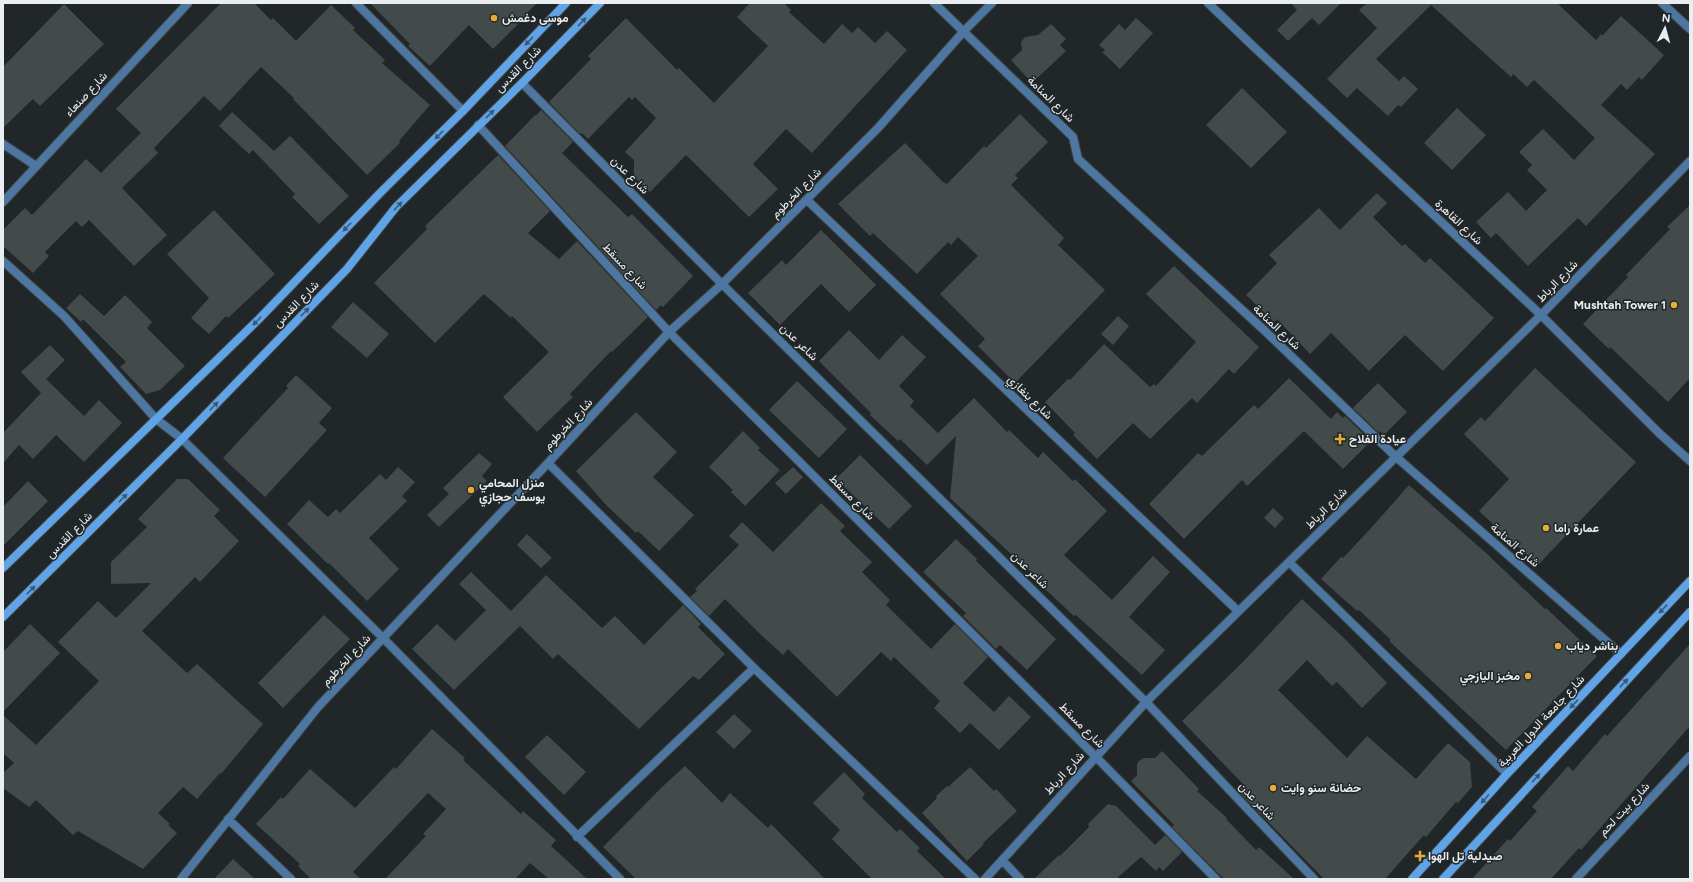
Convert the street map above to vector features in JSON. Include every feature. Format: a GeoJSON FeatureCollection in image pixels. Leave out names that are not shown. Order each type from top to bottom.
{"type":"FeatureCollection","features":[{"type":"Feature","properties":{"kind":"main road","name":"شارع القدس"},"geometry":{"type":"LineString","coordinates":[[3,568],[259,319],[381,192],[463,111],[566,3]]}},
{"type":"Feature","properties":{"kind":"main road","name":"شارع القدس"},"geometry":{"type":"LineString","coordinates":[[3,617],[182,439],[347,269],[396,208],[600,3]]}},
{"type":"Feature","properties":{"kind":"main road","name":"شارع جامعة الدول العربية"},"geometry":{"type":"LineString","coordinates":[[1412,879],[1507,774],[1690,581]]}},
{"type":"Feature","properties":{"kind":"main road"},"geometry":{"type":"LineString","coordinates":[[1443,879],[1690,612]]}},
{"type":"Feature","properties":{"kind":"street","name":"شارع صنعاء"},"geometry":{"type":"LineString","coordinates":[[3,202],[188,3]]}},
{"type":"Feature","properties":{"kind":"street"},"geometry":{"type":"LineString","coordinates":[[356,3],[463,111]]}},
{"type":"Feature","properties":{"kind":"street","name":"شارع المنامة"},"geometry":{"type":"LineString","coordinates":[[934,3],[1073,136],[1078,159],[1265,331],[1395,456],[1622,654]]}},
{"type":"Feature","properties":{"kind":"street","name":"شارع الخرطوم"},"geometry":{"type":"LineString","coordinates":[[181,879],[318,707],[548,464],[669,332],[722,284],[878,128],[964,31],[992,3]]}},
{"type":"Feature","properties":{"kind":"street","name":"شارع القاهرة"},"geometry":{"type":"LineString","coordinates":[[1208,3],[1541,315],[1690,461]]}},
{"type":"Feature","properties":{"kind":"street"},"geometry":{"type":"LineString","coordinates":[[1662,3],[1690,29]]}},
{"type":"Feature","properties":{"kind":"street","name":"شارع عدن"},"geometry":{"type":"LineString","coordinates":[[522,83],[722,284]]}},
{"type":"Feature","properties":{"kind":"street","name":"شارع مسقط"},"geometry":{"type":"LineString","coordinates":[[478,125],[669,332],[1096,756],[1216,879]]}},
{"type":"Feature","properties":{"kind":"street"},"geometry":{"type":"LineString","coordinates":[[3,144],[36,166]]}},
{"type":"Feature","properties":{"kind":"street","name":"شارع الرباط"},"geometry":{"type":"LineString","coordinates":[[985,879],[1146,702],[1395,456],[1541,315],[1690,161]]}},
{"type":"Feature","properties":{"kind":"street","name":"شارع بنغازي"},"geometry":{"type":"LineString","coordinates":[[807,200],[1238,611]]}},
{"type":"Feature","properties":{"kind":"street"},"geometry":{"type":"LineString","coordinates":[[3,261],[64,316],[156,419],[182,439],[383,638],[577,837],[620,879]]}},
{"type":"Feature","properties":{"kind":"street","name":"شاعر عدن"},"geometry":{"type":"LineString","coordinates":[[722,284],[1146,702],[1314,879]]}},
{"type":"Feature","properties":{"kind":"street"},"geometry":{"type":"LineString","coordinates":[[548,464],[754,668],[975,879]]}},
{"type":"Feature","properties":{"kind":"street"},"geometry":{"type":"LineString","coordinates":[[1288,562],[1507,774]]}},
{"type":"Feature","properties":{"kind":"street"},"geometry":{"type":"LineString","coordinates":[[577,837],[754,668]]}},
{"type":"Feature","properties":{"kind":"street","name":"شارع بيت لحم"},"geometry":{"type":"LineString","coordinates":[[1576,879],[1690,756]]}},
{"type":"Feature","properties":{"kind":"street"},"geometry":{"type":"LineString","coordinates":[[228,819],[291,879]]}},
{"type":"Feature","properties":{"kind":"street"},"geometry":{"type":"LineString","coordinates":[[1002,860],[1020,879]]}},
{"type":"Feature","properties":{"kind":"building"},"geometry":{"type":"Polygon","coordinates":[[[221,3],[254,3],[271,20],[273,18],[296,41],[331,5],[355,28],[353,30],[385,60],[382,63],[430,105],[399,141],[400,143],[367,175],[293,99],[294,98],[261,67],[220,111],[204,96],[154,148],[158,153],[122,188],[167,235],[134,266],[89,220],[82,227],[76,221],[45,252],[49,256],[33,273],[3,246],[3,230],[25,208],[32,215],[86,159],[101,173],[141,133],[116,109],[221,3]]]}},
{"type":"Feature","properties":{"kind":"building"},"geometry":{"type":"Polygon","coordinates":[[[370,3],[537,3],[493,49],[469,25],[430,66],[408,46],[410,44],[370,3]]]}},
{"type":"Feature","properties":{"kind":"building"},"geometry":{"type":"Polygon","coordinates":[[[750,3],[784,3],[791,10],[789,12],[824,44],[842,24],[852,33],[858,27],[875,43],[887,31],[907,50],[812,153],[786,129],[753,164],[778,189],[749,217],[686,155],[650,192],[634,177],[634,160],[625,152],[656,118],[635,97],[632,100],[629,97],[588,139],[582,133],[580,134],[549,102],[591,59],[588,56],[626,18],[677,70],[679,68],[714,103],[768,46],[737,17],[750,3]]]}},
{"type":"Feature","properties":{"kind":"building"},"geometry":{"type":"Polygon","coordinates":[[[1291,3],[1341,3],[1319,25],[1312,18],[1288,41],[1277,30],[1297,10],[1291,3]]]}},
{"type":"Feature","properties":{"kind":"building"},"geometry":{"type":"Polygon","coordinates":[[[1367,3],[1557,3],[1596,40],[1601,34],[1602,36],[1621,16],[1664,55],[1642,80],[1639,77],[1627,90],[1621,84],[1601,105],[1655,154],[1586,226],[1578,218],[1528,266],[1496,233],[1491,238],[1476,222],[1508,192],[1526,211],[1547,190],[1527,170],[1532,165],[1519,152],[1543,129],[1574,160],[1595,138],[1534,80],[1527,87],[1513,74],[1511,77],[1431,5],[1376,59],[1399,81],[1404,76],[1418,89],[1401,107],[1398,105],[1388,116],[1357,88],[1347,98],[1327,79],[1377,28],[1359,10],[1367,3]]]}},
{"type":"Feature","properties":{"kind":"building"},"geometry":{"type":"Polygon","coordinates":[[[64,4],[104,44],[40,106],[33,99],[3,128],[3,67],[64,4]]]}},
{"type":"Feature","properties":{"kind":"building"},"geometry":{"type":"Polygon","coordinates":[[[1136,18],[1153,33],[1120,69],[1102,52],[1105,50],[1099,45],[1119,24],[1125,30],[1136,18]]]}},
{"type":"Feature","properties":{"kind":"building"},"geometry":{"type":"Polygon","coordinates":[[[1051,24],[1066,39],[1060,45],[1066,51],[1032,83],[1011,60],[1022,50],[1021,42],[1025,37],[1038,35],[1051,24]]]}},
{"type":"Feature","properties":{"kind":"building"},"geometry":{"type":"Polygon","coordinates":[[[1242,88],[1287,132],[1251,168],[1206,125],[1242,88]]]}},
{"type":"Feature","properties":{"kind":"building"},"geometry":{"type":"Polygon","coordinates":[[[1457,108],[1486,135],[1452,170],[1424,143],[1457,108]]]}},
{"type":"Feature","properties":{"kind":"building"},"geometry":{"type":"Polygon","coordinates":[[[541,110],[573,142],[562,153],[628,217],[632,214],[693,276],[663,307],[661,305],[656,310],[505,146],[541,110]]]}},
{"type":"Feature","properties":{"kind":"building"},"geometry":{"type":"Polygon","coordinates":[[[232,112],[274,151],[290,136],[349,196],[319,224],[292,197],[295,194],[253,150],[249,154],[219,126],[232,112]]]}},
{"type":"Feature","properties":{"kind":"building"},"geometry":{"type":"Polygon","coordinates":[[[1020,114],[1048,142],[1015,175],[1018,178],[1011,185],[1064,238],[1058,245],[1105,290],[1015,383],[978,346],[985,339],[940,294],[978,256],[958,237],[951,245],[948,242],[917,274],[873,233],[870,236],[838,204],[905,143],[943,182],[947,184],[984,146],[986,148],[1020,114]]]}},
{"type":"Feature","properties":{"kind":"building"},"geometry":{"type":"Polygon","coordinates":[[[498,155],[550,211],[528,233],[559,259],[577,241],[648,317],[612,352],[611,351],[570,394],[573,397],[537,432],[503,397],[549,352],[512,316],[511,318],[484,294],[435,343],[374,283],[427,229],[425,226],[498,155]]]}},
{"type":"Feature","properties":{"kind":"building"},"geometry":{"type":"Polygon","coordinates":[[[1377,193],[1387,203],[1373,217],[1402,246],[1405,244],[1425,263],[1430,258],[1494,318],[1443,371],[1405,335],[1369,371],[1331,333],[1310,354],[1277,319],[1274,322],[1246,295],[1277,263],[1269,255],[1319,208],[1340,230],[1377,193]]]}},
{"type":"Feature","properties":{"kind":"building"},"geometry":{"type":"Polygon","coordinates":[[[1690,205],[1690,378],[1668,402],[1610,347],[1609,349],[1583,324],[1628,277],[1626,275],[1670,229],[1667,227],[1690,205]]]}},
{"type":"Feature","properties":{"kind":"building"},"geometry":{"type":"Polygon","coordinates":[[[214,210],[275,274],[228,318],[226,316],[209,334],[191,318],[209,298],[167,254],[214,210]]]}},
{"type":"Feature","properties":{"kind":"building"},"geometry":{"type":"Polygon","coordinates":[[[821,230],[876,285],[849,312],[821,284],[780,325],[748,293],[782,260],[786,265],[821,230]]]}},
{"type":"Feature","properties":{"kind":"building"},"geometry":{"type":"Polygon","coordinates":[[[1174,266],[1259,347],[1234,374],[1229,369],[1197,403],[1192,398],[1150,439],[1133,423],[1097,459],[1073,435],[1075,433],[1045,402],[1068,379],[1070,380],[1104,344],[1150,387],[1154,384],[1156,386],[1196,342],[1146,294],[1174,266]]]}},
{"type":"Feature","properties":{"kind":"building"},"geometry":{"type":"Polygon","coordinates":[[[80,294],[104,316],[125,295],[152,322],[147,328],[185,366],[160,390],[146,394],[120,367],[126,362],[83,319],[81,322],[66,308],[80,294]]]}},
{"type":"Feature","properties":{"kind":"building"},"geometry":{"type":"Polygon","coordinates":[[[353,302],[389,334],[367,358],[331,327],[353,302]]]}},
{"type":"Feature","properties":{"kind":"building"},"geometry":{"type":"Polygon","coordinates":[[[1118,316],[1129,326],[1113,345],[1101,334],[1118,316]]]}},
{"type":"Feature","properties":{"kind":"building"},"geometry":{"type":"Polygon","coordinates":[[[849,330],[879,360],[902,335],[926,357],[899,386],[914,401],[910,406],[938,433],[974,398],[1007,432],[1009,430],[1038,458],[1043,452],[1073,481],[1075,479],[1107,511],[1064,555],[1112,600],[1153,556],[1170,572],[1129,617],[1165,650],[1142,675],[1076,615],[1074,616],[1032,577],[1034,575],[950,498],[956,436],[927,465],[900,439],[898,441],[870,415],[871,413],[819,361],[849,330]]]}},
{"type":"Feature","properties":{"kind":"building"},"geometry":{"type":"Polygon","coordinates":[[[50,345],[65,360],[46,379],[84,416],[99,400],[122,423],[84,462],[56,435],[33,459],[19,445],[3,463],[3,433],[41,393],[21,372],[50,345]]]}},
{"type":"Feature","properties":{"kind":"building"},"geometry":{"type":"Polygon","coordinates":[[[1535,368],[1636,462],[1538,565],[1479,511],[1509,479],[1464,434],[1481,417],[1485,421],[1535,368]]]}},
{"type":"Feature","properties":{"kind":"building"},"geometry":{"type":"Polygon","coordinates":[[[296,375],[332,408],[319,423],[327,430],[265,497],[223,458],[288,388],[286,386],[296,375]]]}},
{"type":"Feature","properties":{"kind":"building"},"geometry":{"type":"Polygon","coordinates":[[[1289,378],[1331,419],[1337,412],[1343,418],[1345,416],[1371,441],[1343,469],[1304,431],[1247,486],[1242,480],[1184,539],[1149,504],[1198,453],[1202,456],[1254,405],[1258,409],[1289,378]]]}},
{"type":"Feature","properties":{"kind":"building"},"geometry":{"type":"Polygon","coordinates":[[[797,381],[847,429],[819,458],[769,410],[797,381]]]}},
{"type":"Feature","properties":{"kind":"building"},"geometry":{"type":"Polygon","coordinates":[[[1378,383],[1407,412],[1384,435],[1380,431],[1379,433],[1353,408],[1378,383]]]}},
{"type":"Feature","properties":{"kind":"building"},"geometry":{"type":"Polygon","coordinates":[[[636,412],[677,452],[653,477],[694,515],[659,551],[638,531],[636,533],[607,506],[576,471],[636,412]]]}},
{"type":"Feature","properties":{"kind":"building"},"geometry":{"type":"Polygon","coordinates":[[[743,431],[760,448],[758,450],[780,470],[745,506],[731,492],[733,490],[709,467],[743,431]]]}},
{"type":"Feature","properties":{"kind":"building"},"geometry":{"type":"Polygon","coordinates":[[[479,453],[492,464],[482,476],[487,481],[439,527],[427,515],[449,494],[443,488],[479,453]]]}},
{"type":"Feature","properties":{"kind":"building"},"geometry":{"type":"Polygon","coordinates":[[[860,455],[912,506],[889,529],[836,479],[860,455]]]}},
{"type":"Feature","properties":{"kind":"building"},"geometry":{"type":"Polygon","coordinates":[[[398,467],[415,482],[402,496],[407,501],[369,538],[399,569],[367,601],[287,524],[309,500],[328,517],[336,509],[340,513],[380,474],[386,480],[398,467]]]}},
{"type":"Feature","properties":{"kind":"building"},"geometry":{"type":"Polygon","coordinates":[[[793,467],[803,477],[786,494],[775,483],[793,467]]]}},
{"type":"Feature","properties":{"kind":"building"},"geometry":{"type":"Polygon","coordinates":[[[177,479],[188,479],[220,510],[214,516],[239,541],[200,582],[195,577],[142,631],[187,673],[197,664],[263,724],[221,774],[220,773],[197,799],[183,787],[158,813],[177,833],[143,869],[78,831],[73,835],[36,800],[29,807],[3,788],[3,773],[14,763],[3,753],[3,715],[36,745],[99,681],[58,642],[98,601],[116,618],[151,583],[111,584],[111,562],[147,527],[138,519],[177,479]]]}},
{"type":"Feature","properties":{"kind":"building"},"geometry":{"type":"Polygon","coordinates":[[[28,481],[48,501],[3,546],[3,507],[28,481]]]}},
{"type":"Feature","properties":{"kind":"building"},"geometry":{"type":"Polygon","coordinates":[[[1409,485],[1486,553],[1597,656],[1506,750],[1389,641],[1391,640],[1359,610],[1357,611],[1321,579],[1341,557],[1343,558],[1409,485]]]}},
{"type":"Feature","properties":{"kind":"building"},"geometry":{"type":"Polygon","coordinates":[[[821,503],[845,526],[840,531],[872,562],[862,572],[890,600],[886,605],[931,649],[955,624],[988,657],[963,683],[994,712],[1009,696],[1031,717],[999,750],[970,723],[960,733],[934,708],[940,701],[894,657],[891,661],[881,652],[837,697],[788,649],[783,655],[725,599],[709,616],[690,597],[697,591],[695,589],[739,545],[729,536],[742,522],[773,552],[821,503]]]}},
{"type":"Feature","properties":{"kind":"building"},"geometry":{"type":"Polygon","coordinates":[[[1273,508],[1284,518],[1275,528],[1264,518],[1273,508]]]}},
{"type":"Feature","properties":{"kind":"building"},"geometry":{"type":"Polygon","coordinates":[[[527,534],[552,558],[541,568],[517,545],[527,534]]]}},
{"type":"Feature","properties":{"kind":"building"},"geometry":{"type":"Polygon","coordinates":[[[956,539],[977,559],[976,561],[1056,639],[1027,670],[1000,645],[996,649],[963,616],[966,613],[923,572],[956,539]]]}},
{"type":"Feature","properties":{"kind":"building"},"geometry":{"type":"Polygon","coordinates":[[[471,572],[511,611],[546,575],[602,628],[615,616],[644,645],[683,605],[701,624],[698,627],[725,654],[699,680],[693,676],[639,729],[558,654],[553,659],[520,626],[454,690],[412,649],[437,624],[455,641],[486,610],[459,584],[471,572]]]}},
{"type":"Feature","properties":{"kind":"building"},"geometry":{"type":"Polygon","coordinates":[[[1302,599],[1346,640],[1387,683],[1362,708],[1337,682],[1332,686],[1307,660],[1278,690],[1347,758],[1367,736],[1416,779],[1448,743],[1470,762],[1472,787],[1458,803],[1456,802],[1426,837],[1424,835],[1385,879],[1324,879],[1237,790],[1243,784],[1182,721],[1242,663],[1302,599]]]}},
{"type":"Feature","properties":{"kind":"building"},"geometry":{"type":"Polygon","coordinates":[[[324,615],[350,639],[283,708],[258,683],[324,615]]]}},
{"type":"Feature","properties":{"kind":"building"},"geometry":{"type":"Polygon","coordinates":[[[30,624],[60,653],[3,712],[3,652],[30,624]]]}},
{"type":"Feature","properties":{"kind":"building"},"geometry":{"type":"Polygon","coordinates":[[[1690,644],[1690,726],[1581,850],[1579,848],[1551,879],[1472,879],[1508,839],[1510,841],[1537,811],[1532,807],[1568,766],[1573,771],[1605,734],[1607,736],[1690,644]]]}},
{"type":"Feature","properties":{"kind":"building"},"geometry":{"type":"Polygon","coordinates":[[[734,714],[752,731],[734,749],[716,732],[734,714]]]}},
{"type":"Feature","properties":{"kind":"building"},"geometry":{"type":"Polygon","coordinates":[[[432,729],[465,758],[463,760],[521,814],[523,811],[556,840],[551,846],[587,879],[549,879],[530,863],[515,879],[385,879],[426,836],[423,834],[446,809],[428,793],[353,872],[361,879],[311,879],[298,866],[300,864],[256,824],[281,797],[283,799],[310,769],[355,808],[394,767],[396,769],[432,729]]]}},
{"type":"Feature","properties":{"kind":"building"},"geometry":{"type":"Polygon","coordinates":[[[547,735],[586,772],[564,795],[525,757],[547,735]]]}},
{"type":"Feature","properties":{"kind":"building"},"geometry":{"type":"Polygon","coordinates":[[[1162,751],[1199,789],[1197,791],[1227,818],[1226,819],[1256,850],[1259,847],[1294,879],[1224,879],[1172,827],[1174,825],[1131,781],[1137,775],[1137,764],[1139,761],[1144,758],[1155,758],[1162,751]]]}},
{"type":"Feature","properties":{"kind":"building"},"geometry":{"type":"Polygon","coordinates":[[[685,766],[722,803],[730,793],[768,828],[771,824],[825,879],[636,879],[603,847],[661,788],[685,766]]]}},
{"type":"Feature","properties":{"kind":"building"},"geometry":{"type":"Polygon","coordinates":[[[970,767],[994,791],[996,789],[1017,811],[983,843],[984,844],[967,861],[922,813],[937,798],[936,796],[970,767]]]}},
{"type":"Feature","properties":{"kind":"building"},"geometry":{"type":"Polygon","coordinates":[[[844,772],[865,794],[862,798],[897,832],[900,829],[920,848],[917,851],[946,879],[872,879],[832,839],[840,830],[813,803],[844,772]]]}},
{"type":"Feature","properties":{"kind":"building"},"geometry":{"type":"Polygon","coordinates":[[[1108,804],[1116,806],[1155,845],[1165,835],[1182,852],[1163,871],[1159,867],[1156,871],[1141,857],[1116,879],[1034,879],[1089,827],[1088,824],[1108,804]]]}},
{"type":"Feature","properties":{"kind":"building"},"geometry":{"type":"Polygon","coordinates":[[[233,859],[255,879],[214,879],[233,859]]]}},
{"type":"Feature","properties":{"kind":"place","name":"موسى دغمش"},"geometry":{"type":"Point","coordinates":[494,18]}},
{"type":"Feature","properties":{"kind":"place","name":"Mushtah Tower 1"},"geometry":{"type":"Point","coordinates":[1674,305]}},
{"type":"Feature","properties":{"kind":"place","name":"عيادة الفلاح"},"geometry":{"type":"Point","coordinates":[1340,439]}},
{"type":"Feature","properties":{"kind":"place","name":"منزل المحامي يوسف حجازي"},"geometry":{"type":"Point","coordinates":[471,490]}},
{"type":"Feature","properties":{"kind":"place","name":"عمارة راما"},"geometry":{"type":"Point","coordinates":[1546,528]}},
{"type":"Feature","properties":{"kind":"place","name":"بناشر دياب"},"geometry":{"type":"Point","coordinates":[1558,646]}},
{"type":"Feature","properties":{"kind":"place","name":"مخبز اليازجي"},"geometry":{"type":"Point","coordinates":[1528,676]}},
{"type":"Feature","properties":{"kind":"place","name":"حضانة سنو وايت"},"geometry":{"type":"Point","coordinates":[1273,788]}},
{"type":"Feature","properties":{"kind":"place","name":"صيدلية تل الهوا"},"geometry":{"type":"Point","coordinates":[1420,856]}}]}
